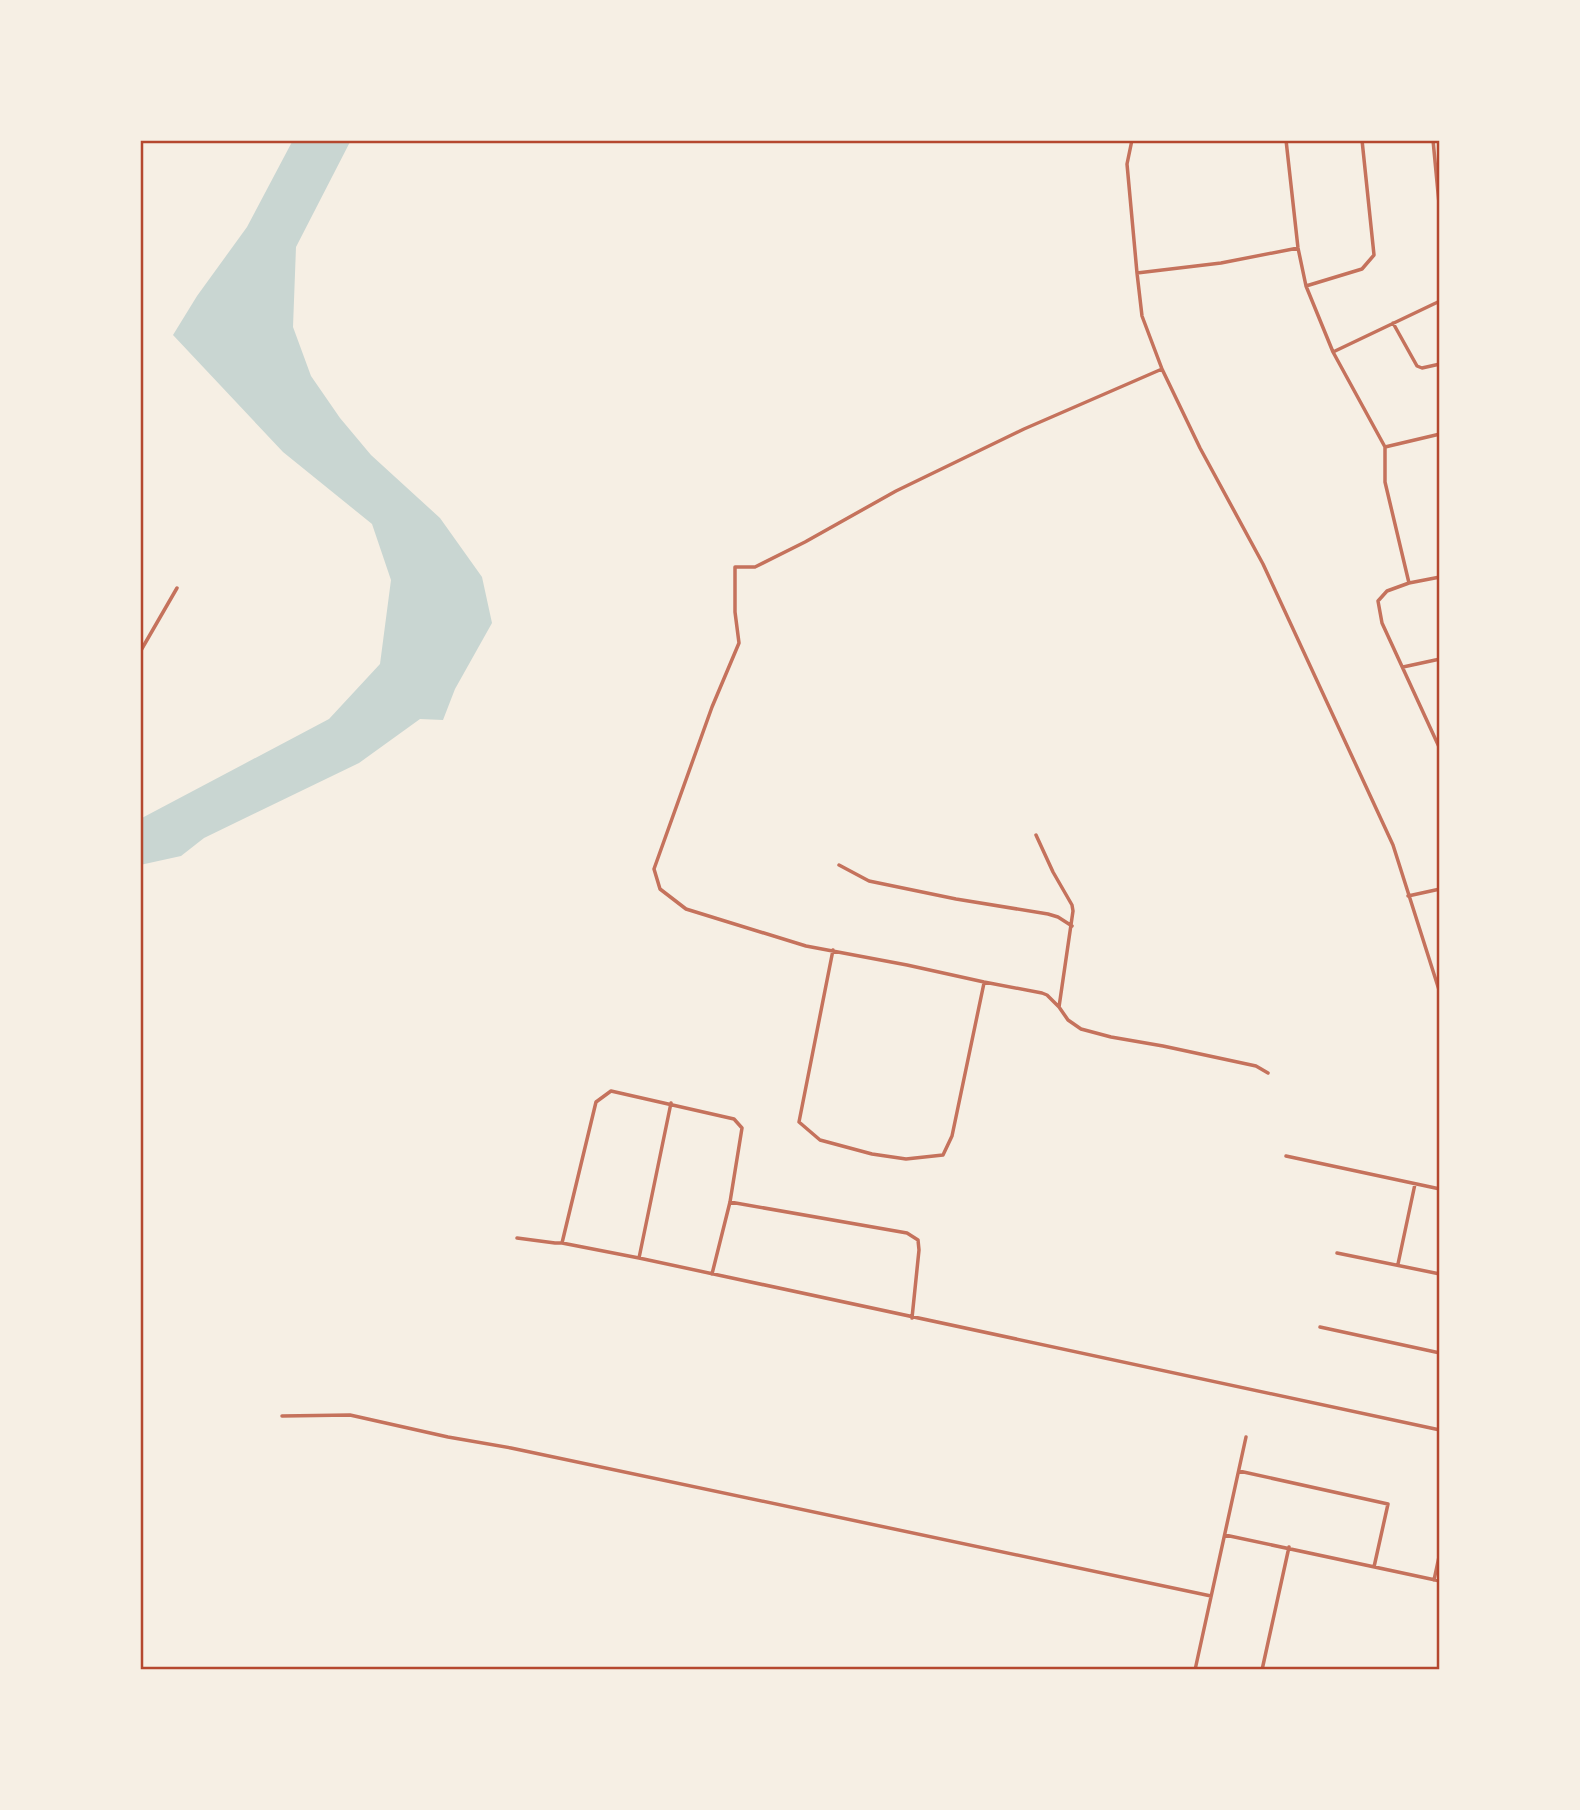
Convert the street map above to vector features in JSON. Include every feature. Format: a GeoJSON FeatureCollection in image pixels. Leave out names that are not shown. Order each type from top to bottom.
{"type":"FeatureCollection","features":[{"type":"Feature","properties":{"kind":"street"},"geometry":{"type":"LineString","coordinates":[[1132,140],[1127,164],[1142,316],[1162,369],[1274,589],[1393,845],[1440,993]]}},
{"type":"Feature","properties":{"kind":"street"},"geometry":{"type":"LineString","coordinates":[[1286,140],[1298,248],[1306,286],[1333,352],[1385,447],[1385,482],[1409,583]]}},
{"type":"Feature","properties":{"kind":"street"},"geometry":{"type":"LineString","coordinates":[[1306,286],[1363,268],[1374,255],[1362,140]]}},
{"type":"Feature","properties":{"kind":"street"},"geometry":{"type":"LineString","coordinates":[[1433,140],[1440,214]]}},
{"type":"Feature","properties":{"kind":"street"},"geometry":{"type":"LineString","coordinates":[[1137,273],[1221,263],[1298,248]]}},
{"type":"Feature","properties":{"kind":"street"},"geometry":{"type":"LineString","coordinates":[[1333,352],[1440,301]]}},
{"type":"Feature","properties":{"kind":"street"},"geometry":{"type":"LineString","coordinates":[[1393,323],[1417,366],[1422,368],[1440,364]]}},
{"type":"Feature","properties":{"kind":"street"},"geometry":{"type":"LineString","coordinates":[[1162,369],[1024,429],[896,491],[755,567],[736,567],[735,612],[740,643],[712,707],[654,869],[660,889],[686,909],[806,946],[1042,993],[1059,1007],[1068,1020],[1081,1028],[1111,1037],[1163,1045],[1256,1066],[1268,1073]]}},
{"type":"Feature","properties":{"kind":"street"},"geometry":{"type":"LineString","coordinates":[[1385,447],[1440,434]]}},
{"type":"Feature","properties":{"kind":"street"},"geometry":{"type":"LineString","coordinates":[[1440,576],[1387,591],[1378,601],[1382,623],[1440,749]]}},
{"type":"Feature","properties":{"kind":"street"},"geometry":{"type":"LineString","coordinates":[[140,652],[177,588]]}},
{"type":"Feature","properties":{"kind":"street"},"geometry":{"type":"LineString","coordinates":[[1403,667],[1440,659]]}},
{"type":"Feature","properties":{"kind":"street"},"geometry":{"type":"LineString","coordinates":[[1036,835],[1072,905],[1072,926],[1059,1007]]}},
{"type":"Feature","properties":{"kind":"street"},"geometry":{"type":"LineString","coordinates":[[839,865],[869,881],[1048,914],[1072,926]]}},
{"type":"Feature","properties":{"kind":"street"},"geometry":{"type":"LineString","coordinates":[[1408,896],[1440,889]]}},
{"type":"Feature","properties":{"kind":"street"},"geometry":{"type":"LineString","coordinates":[[833,950],[799,1122],[820,1140],[872,1154],[906,1159],[943,1155],[952,1136],[984,982]]}},
{"type":"Feature","properties":{"kind":"street"},"geometry":{"type":"LineString","coordinates":[[1433,975],[1440,973]]}},
{"type":"Feature","properties":{"kind":"street"},"geometry":{"type":"LineString","coordinates":[[562,1243],[596,1102],[611,1091],[671,1103],[734,1119],[742,1128],[730,1202],[712,1274]]}},
{"type":"Feature","properties":{"kind":"street"},"geometry":{"type":"LineString","coordinates":[[639,1258],[671,1103]]}},
{"type":"Feature","properties":{"kind":"street"},"geometry":{"type":"LineString","coordinates":[[1286,1156],[1440,1189]]}},
{"type":"Feature","properties":{"kind":"street"},"geometry":{"type":"LineString","coordinates":[[1398,1264],[1415,1184]]}},
{"type":"Feature","properties":{"kind":"street"},"geometry":{"type":"LineString","coordinates":[[730,1202],[907,1233],[918,1240],[912,1318]]}},
{"type":"Feature","properties":{"kind":"street"},"geometry":{"type":"LineString","coordinates":[[517,1238],[562,1243],[639,1258],[1440,1430]]}},
{"type":"Feature","properties":{"kind":"street"},"geometry":{"type":"LineString","coordinates":[[1337,1253],[1440,1273]]}},
{"type":"Feature","properties":{"kind":"street"},"geometry":{"type":"LineString","coordinates":[[1320,1327],[1440,1353]]}},
{"type":"Feature","properties":{"kind":"street"},"geometry":{"type":"LineString","coordinates":[[282,1416],[351,1415],[1211,1596]]}},
{"type":"Feature","properties":{"kind":"street"},"geometry":{"type":"LineString","coordinates":[[1195,1670],[1246,1437]]}},
{"type":"Feature","properties":{"kind":"street"},"geometry":{"type":"LineString","coordinates":[[1238,1471],[1388,1504],[1374,1568]]}},
{"type":"Feature","properties":{"kind":"street"},"geometry":{"type":"LineString","coordinates":[[1225,1535],[1440,1581]]}},
{"type":"Feature","properties":{"kind":"street"},"geometry":{"type":"LineString","coordinates":[[1262,1670],[1289,1547]]}},
{"type":"Feature","properties":{"kind":"street"},"geometry":{"type":"LineString","coordinates":[[1434,1580],[1440,1552]]}},
{"type":"Feature","properties":{"kind":"shaded area"},"geometry":{"type":"Polygon","coordinates":[[[293,140],[351,140],[296,247],[293,327],[311,376],[340,418],[371,455],[440,518],[482,577],[492,623],[455,689],[443,720],[420,719],[359,763],[204,838],[181,856],[140,865],[140,819],[329,719],[380,664],[391,580],[372,524],[283,452],[173,335],[197,296],[247,227],[293,140]]]}}]}
